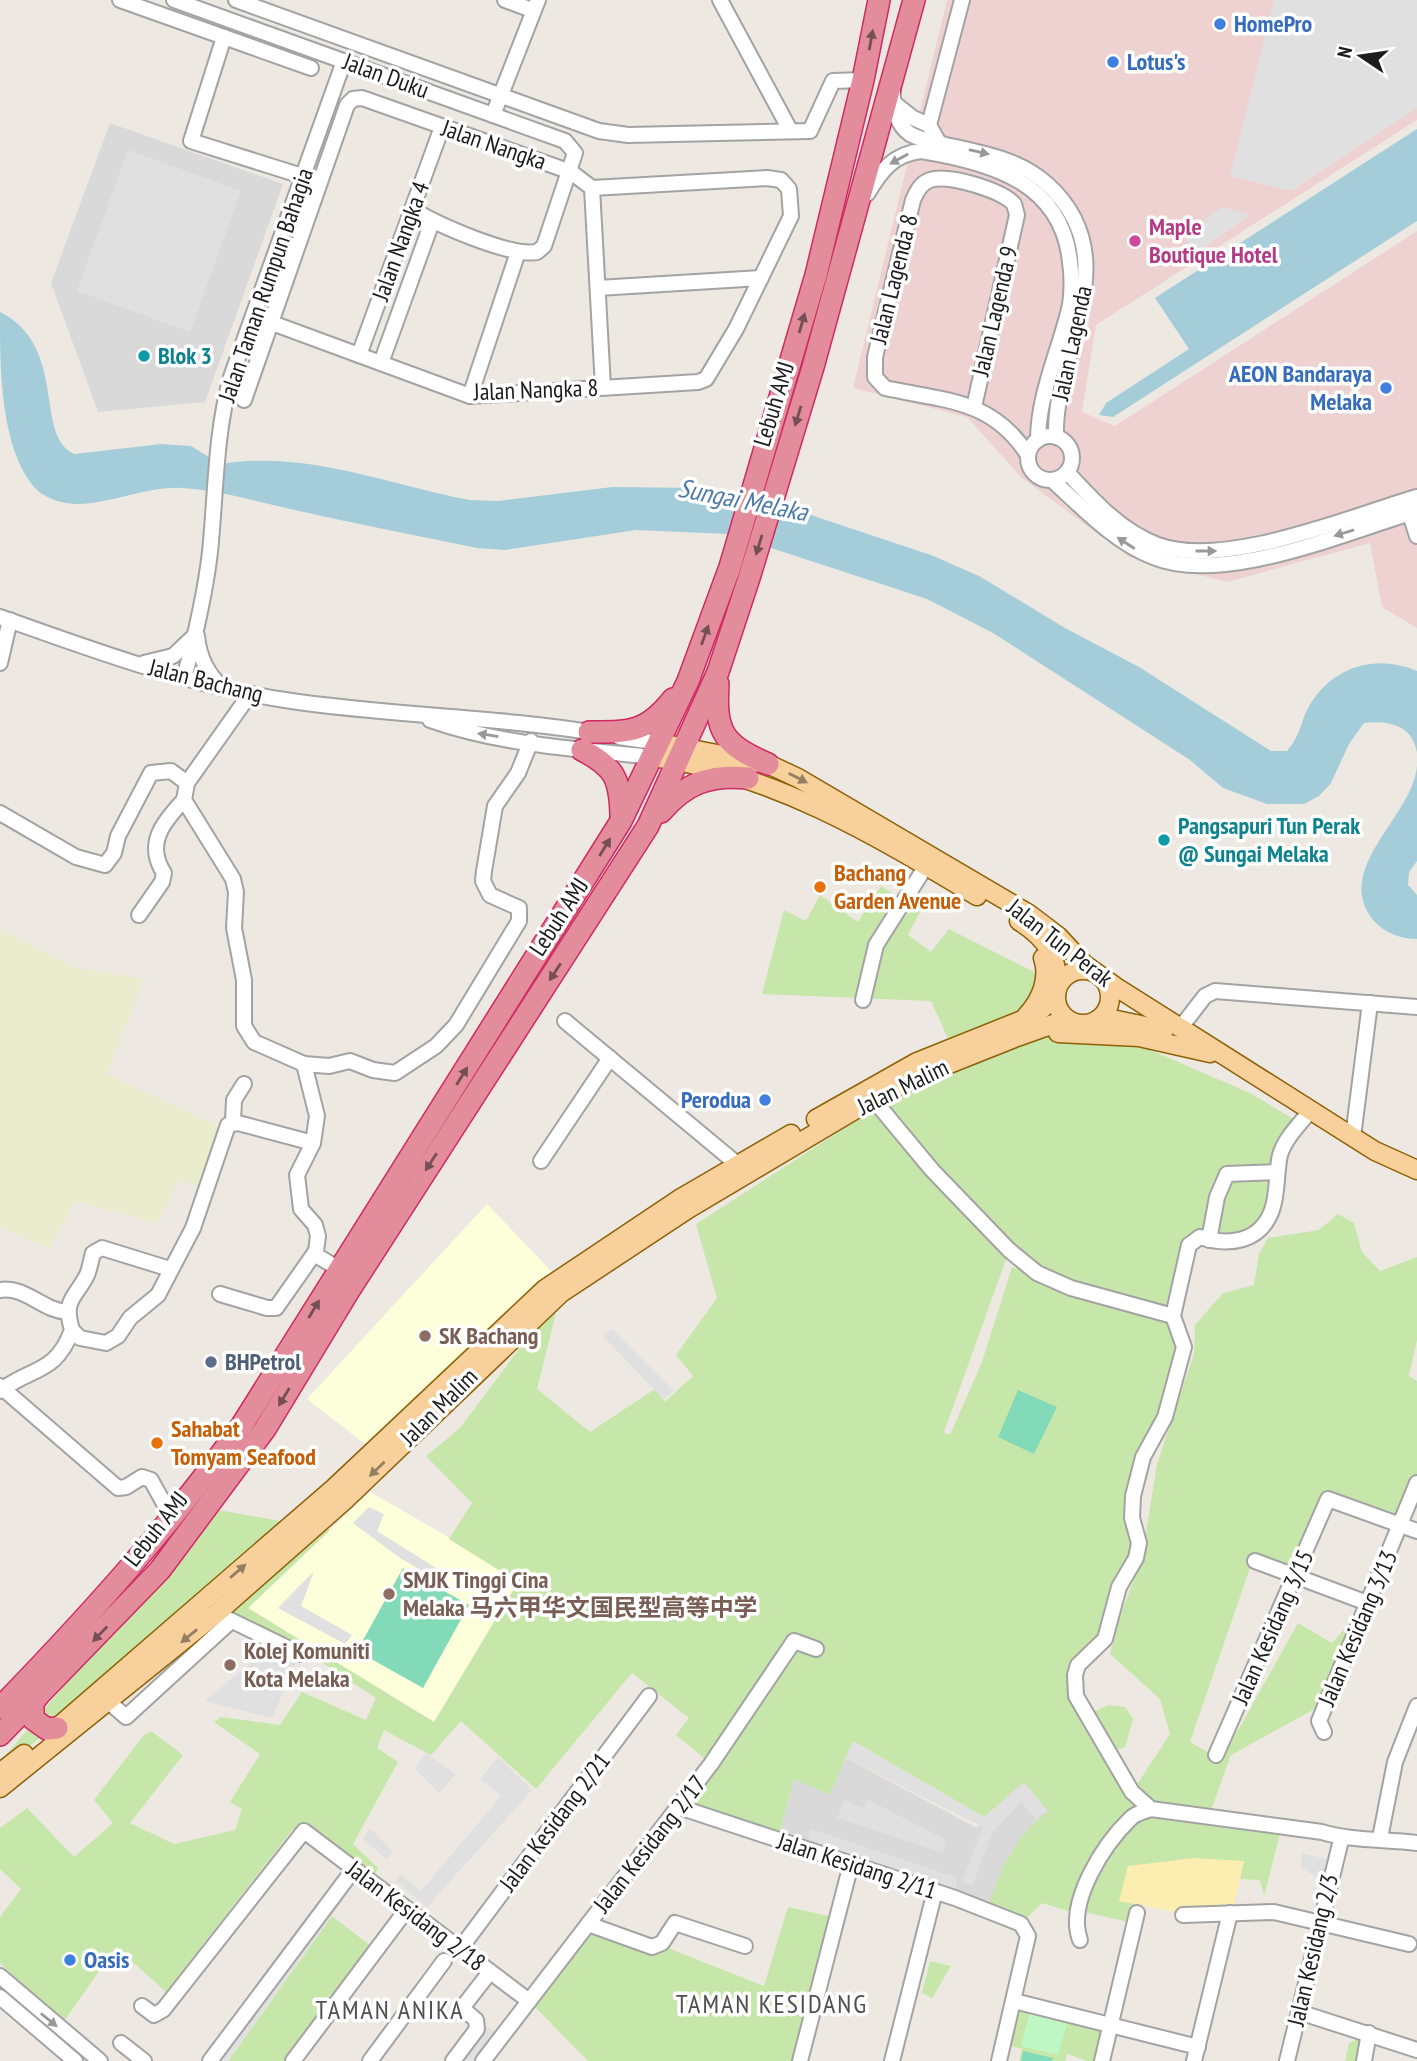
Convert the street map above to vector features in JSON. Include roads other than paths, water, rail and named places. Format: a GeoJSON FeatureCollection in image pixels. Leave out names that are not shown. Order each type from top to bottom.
{"type":"FeatureCollection","features":[{"type":"Feature","properties":{"kind":"highway","name":"Lebuh AMJ"},"geometry":{"type":"LineString","coordinates":[[0,1735],[160,1570],[265,1429],[348,1292],[648,826],[718,671],[749,578],[879,0]]}},
{"type":"Feature","properties":{"kind":"highway","name":"Lebuh AMJ"},"geometry":{"type":"LineString","coordinates":[[0,1708],[98,1605],[173,1520],[242,1425],[621,821],[688,681],[773,462],[859,206],[914,0]]}},
{"type":"Feature","properties":{"kind":"highway"},"geometry":{"type":"LineString","coordinates":[[718,671],[717,705],[722,733],[737,749],[768,764]]}},
{"type":"Feature","properties":{"kind":"highway"},"geometry":{"type":"LineString","coordinates":[[621,821],[617,779],[586,741],[648,724],[688,681]]}},
{"type":"Feature","properties":{"kind":"highway"},"geometry":{"type":"LineString","coordinates":[[648,826],[679,793],[693,783],[726,776],[748,778]]}},
{"type":"Feature","properties":{"kind":"highway"},"geometry":{"type":"LineString","coordinates":[[38,1696],[33,1703],[33,1719],[47,1729],[57,1728]]}},
{"type":"Feature","properties":{"kind":"main road"},"geometry":{"type":"LineString","coordinates":[[656,750],[683,753]]}},
{"type":"Feature","properties":{"kind":"main road","name":"Jalan Tun Perak"},"geometry":{"type":"LineString","coordinates":[[683,753],[768,764],[886,827],[1029,914],[1058,936],[1095,972],[1353,1137],[1417,1170]]}},
{"type":"Feature","properties":{"kind":"main road","name":"Jalan Tun Perak"},"geometry":{"type":"LineString","coordinates":[[683,753],[822,809],[1022,923],[1050,948],[1057,964],[1056,992]]}},
{"type":"Feature","properties":{"kind":"main road"},"geometry":{"type":"LineString","coordinates":[[1019,1028],[1033,1008],[1046,978],[1041,949],[1022,923]]}},
{"type":"Feature","properties":{"kind":"main road"},"geometry":{"type":"LineString","coordinates":[[1072,972],[1095,972],[1106,983],[1110,999],[1097,1020],[1081,1024],[1072,1022],[1061,1013],[1056,992],[1072,972]]}},
{"type":"Feature","properties":{"kind":"main road","name":"Jalan Malim"},"geometry":{"type":"LineString","coordinates":[[0,1788],[109,1702],[224,1617],[523,1326],[561,1293],[688,1209],[873,1099],[1019,1028],[1045,1008],[1056,992]]}},
{"type":"Feature","properties":{"kind":"main road","name":"Jalan Tun Perak"},"geometry":{"type":"LineString","coordinates":[[1097,1020],[1135,1024],[1204,1042]]}},
{"type":"Feature","properties":{"kind":"main road","name":"Jalan Malim"},"geometry":{"type":"LineString","coordinates":[[0,1773],[57,1728],[342,1480],[545,1289],[737,1164],[917,1062],[1019,1028],[1059,1021],[1072,1022]]}},
{"type":"Feature","properties":{"kind":"main road"},"geometry":{"type":"LineString","coordinates":[[1019,1028],[1107,1033],[1173,1043],[1237,1063]]}},
{"type":"Feature","properties":{"kind":"street"},"geometry":{"type":"LineString","coordinates":[[120,0],[311,68]]}},
{"type":"Feature","properties":{"kind":"street"},"geometry":{"type":"LineString","coordinates":[[236,0],[613,134],[810,131],[833,81],[863,80]]}},
{"type":"Feature","properties":{"kind":"street"},"geometry":{"type":"LineString","coordinates":[[493,115],[535,5],[505,0]]}},
{"type":"Feature","properties":{"kind":"street"},"geometry":{"type":"LineString","coordinates":[[720,0],[790,130]]}},
{"type":"Feature","properties":{"kind":"street"},"geometry":{"type":"LineString","coordinates":[[929,125],[962,0]]}},
{"type":"Feature","properties":{"kind":"street"},"geometry":{"type":"LineString","coordinates":[[175,20],[180,1]]}},
{"type":"Feature","properties":{"kind":"street","name":"Jalan Duku"},"geometry":{"type":"LineString","coordinates":[[180,1],[565,141],[575,153],[571,172]]}},
{"type":"Feature","properties":{"kind":"street"},"geometry":{"type":"LineString","coordinates":[[224,37],[191,141],[302,176]]}},
{"type":"Feature","properties":{"kind":"street","name":"Jalan Taman Rumpun Bahagia"},"geometry":{"type":"LineString","coordinates":[[184,678],[197,631],[214,509],[217,441],[231,377],[344,61]]}},
{"type":"Feature","properties":{"kind":"street","name":"Jalan Lagenda"},"geometry":{"type":"LineString","coordinates":[[895,69],[894,103],[904,128],[912,135],[994,156],[1034,173],[1064,203],[1074,219],[1082,244],[1087,275],[1084,300],[1057,414],[1056,438]]}},
{"type":"Feature","properties":{"kind":"street","name":"Jalan Nangka"},"geometry":{"type":"LineString","coordinates":[[272,323],[347,105],[353,99],[362,98],[571,172],[592,188]]}},
{"type":"Feature","properties":{"kind":"street"},"geometry":{"type":"LineString","coordinates":[[894,103],[913,118],[929,125],[939,143]]}},
{"type":"Feature","properties":{"kind":"street","name":"Jalan Nangka 4"},"geometry":{"type":"LineString","coordinates":[[359,355],[442,127]]}},
{"type":"Feature","properties":{"kind":"street","name":"Jalan Lagenda"},"geometry":{"type":"LineString","coordinates":[[859,206],[880,173],[891,162],[910,153],[921,152],[1007,174],[1025,183],[1053,210],[1069,248],[1070,302],[1039,418],[1038,440]]}},
{"type":"Feature","properties":{"kind":"street"},"geometry":{"type":"LineString","coordinates":[[412,209],[432,222],[522,253],[537,252],[544,246],[571,172]]}},
{"type":"Feature","properties":{"kind":"street"},"geometry":{"type":"LineString","coordinates":[[598,288],[761,278],[792,216],[789,188],[781,180],[767,178],[592,188],[603,387]]}},
{"type":"Feature","properties":{"kind":"street","name":"Jalan Lagenda 8"},"geometry":{"type":"LineString","coordinates":[[974,407],[885,388],[875,377],[875,357],[913,200],[923,183],[942,178],[996,191],[1014,204],[1017,215]]}},
{"type":"Feature","properties":{"kind":"street","name":"Jalan Lagenda 9"},"geometry":{"type":"LineString","coordinates":[[974,407],[1017,215]]}},
{"type":"Feature","properties":{"kind":"street"},"geometry":{"type":"LineString","coordinates":[[381,363],[432,222]]}},
{"type":"Feature","properties":{"kind":"street"},"geometry":{"type":"LineString","coordinates":[[470,396],[522,253]]}},
{"type":"Feature","properties":{"kind":"street","name":"Jalan Nangka 8"},"geometry":{"type":"LineString","coordinates":[[253,316],[470,396],[603,387],[706,379],[736,329],[761,278]]}},
{"type":"Feature","properties":{"kind":"street"},"geometry":{"type":"LineString","coordinates":[[244,400],[272,323]]}},
{"type":"Feature","properties":{"kind":"street"},"geometry":{"type":"LineString","coordinates":[[974,407],[1009,429],[1028,455],[1029,466],[1035,475],[1052,480],[1111,533],[1135,549],[1156,558],[1195,566],[1232,565],[1412,505]]}},
{"type":"Feature","properties":{"kind":"street"},"geometry":{"type":"LineString","coordinates":[[1028,455],[1038,440],[1056,438],[1066,443],[1071,454],[1067,472],[1052,480]]}},
{"type":"Feature","properties":{"kind":"street"},"geometry":{"type":"LineString","coordinates":[[1067,472],[1100,507],[1140,537],[1158,545],[1198,552],[1218,551],[1273,540],[1412,505]]}},
{"type":"Feature","properties":{"kind":"street"},"geometry":{"type":"LineString","coordinates":[[1412,505],[1417,536]]}},
{"type":"Feature","properties":{"kind":"street"},"geometry":{"type":"LineString","coordinates":[[0,663],[5,619]]}},
{"type":"Feature","properties":{"kind":"street","name":"Jalan Bachang"},"geometry":{"type":"LineString","coordinates":[[5,619],[135,663],[223,689],[419,716],[463,716],[586,741],[656,750]]}},
{"type":"Feature","properties":{"kind":"street"},"geometry":{"type":"LineString","coordinates":[[135,663],[161,661],[173,656],[197,631]]}},
{"type":"Feature","properties":{"kind":"street"},"geometry":{"type":"LineString","coordinates":[[197,631],[203,660],[223,689]]}},
{"type":"Feature","properties":{"kind":"street"},"geometry":{"type":"LineString","coordinates":[[139,915],[162,882],[164,873],[156,861],[156,836],[165,820],[184,800],[187,783],[250,694]]}},
{"type":"Feature","properties":{"kind":"street","name":"Jalan Bachang"},"geometry":{"type":"LineString","coordinates":[[419,716],[459,730],[531,741],[586,741]]}},
{"type":"Feature","properties":{"kind":"street"},"geometry":{"type":"LineString","coordinates":[[184,800],[233,879],[236,892],[233,928],[244,980],[242,1013],[248,1036],[261,1046],[304,1064],[329,1066],[350,1061],[373,1070],[395,1073],[436,1046],[456,1025],[519,921],[519,908],[491,895],[486,889],[484,871],[495,806],[518,773],[531,741]]}},
{"type":"Feature","properties":{"kind":"street"},"geometry":{"type":"LineString","coordinates":[[0,813],[76,857],[105,865],[150,773],[171,771],[187,783]]}},
{"type":"Feature","properties":{"kind":"street"},"geometry":{"type":"LineString","coordinates":[[863,1000],[876,945],[926,866]]}},
{"type":"Feature","properties":{"kind":"street"},"geometry":{"type":"LineString","coordinates":[[1181,1027],[1197,1004],[1215,991],[1417,1007]]}},
{"type":"Feature","properties":{"kind":"street"},"geometry":{"type":"LineString","coordinates":[[1353,1137],[1370,1003]]}},
{"type":"Feature","properties":{"kind":"street"},"geometry":{"type":"LineString","coordinates":[[565,1021],[737,1164]]}},
{"type":"Feature","properties":{"kind":"street"},"geometry":{"type":"LineString","coordinates":[[541,1161],[610,1058]]}},
{"type":"Feature","properties":{"kind":"street"},"geometry":{"type":"LineString","coordinates":[[220,1294],[267,1308],[276,1308],[314,1254],[318,1236],[315,1225],[301,1209],[297,1175],[313,1143],[317,1116],[304,1064]]}},
{"type":"Feature","properties":{"kind":"street"},"geometry":{"type":"LineString","coordinates":[[170,1269],[102,1248],[93,1254],[89,1272],[71,1297],[67,1312],[72,1330],[80,1338],[106,1343],[118,1336],[130,1318],[158,1295],[193,1228],[206,1196],[224,1131],[233,1122],[234,1100],[244,1084]]}},
{"type":"Feature","properties":{"kind":"street"},"geometry":{"type":"LineString","coordinates":[[873,1099],[932,1170],[1009,1250],[1037,1273],[1071,1288],[1173,1316]]}},
{"type":"Feature","properties":{"kind":"street"},"geometry":{"type":"LineString","coordinates":[[1151,1809],[1132,1792],[1076,1696],[1074,1675],[1078,1665],[1105,1639],[1119,1587],[1136,1558],[1139,1543],[1132,1518],[1133,1496],[1143,1457],[1164,1417],[1184,1348],[1173,1316],[1189,1245],[1195,1238],[1223,1244],[1244,1241],[1262,1226],[1271,1211],[1277,1172],[1286,1142],[1311,1110]]}},
{"type":"Feature","properties":{"kind":"street"},"geometry":{"type":"LineString","coordinates":[[233,1122],[313,1143]]}},
{"type":"Feature","properties":{"kind":"street"},"geometry":{"type":"LineString","coordinates":[[1209,1240],[1217,1197],[1227,1174],[1277,1172]]}},
{"type":"Feature","properties":{"kind":"street"},"geometry":{"type":"LineString","coordinates":[[314,1254],[340,1269]]}},
{"type":"Feature","properties":{"kind":"street"},"geometry":{"type":"LineString","coordinates":[[0,1290],[23,1291],[43,1306],[67,1312]]}},
{"type":"Feature","properties":{"kind":"street"},"geometry":{"type":"LineString","coordinates":[[72,1330],[68,1341],[50,1366],[1,1389],[118,1488],[126,1487],[142,1477],[151,1480],[173,1520]]}},
{"type":"Feature","properties":{"kind":"street","name":"Jalan Kesidang 3/13"},"geometry":{"type":"LineString","coordinates":[[1324,1732],[1319,1721],[1370,1604],[1417,1483]]}},
{"type":"Feature","properties":{"kind":"street","name":"Jalan Kesidang 3/15"},"geometry":{"type":"LineString","coordinates":[[1216,1755],[1297,1576],[1328,1499],[1400,1525]]}},
{"type":"Feature","properties":{"kind":"street"},"geometry":{"type":"LineString","coordinates":[[1400,1525],[1417,1531]]}},
{"type":"Feature","properties":{"kind":"street"},"geometry":{"type":"LineString","coordinates":[[1255,1561],[1370,1604]]}},
{"type":"Feature","properties":{"kind":"street"},"geometry":{"type":"LineString","coordinates":[[224,1617],[300,1654]]}},
{"type":"Feature","properties":{"kind":"street","name":"Jalan Kesidang 2/17"},"geometry":{"type":"LineString","coordinates":[[483,2061],[679,1807],[794,1641],[816,1649]]}},
{"type":"Feature","properties":{"kind":"street","name":"Jalan Kesidang 2/21"},"geometry":{"type":"LineString","coordinates":[[460,1949],[649,1696]]}},
{"type":"Feature","properties":{"kind":"street"},"geometry":{"type":"LineString","coordinates":[[1380,1838],[1395,1762],[1417,1706]]}},
{"type":"Feature","properties":{"kind":"street","name":"Jalan Kesidang 2/11"},"geometry":{"type":"LineString","coordinates":[[679,1807],[934,1891],[1021,1924],[1028,1936],[1014,2001]]}},
{"type":"Feature","properties":{"kind":"street"},"geometry":{"type":"LineString","coordinates":[[1080,1940],[1076,1914],[1086,1883],[1133,1816],[1151,1809],[1322,1832],[1341,1840],[1380,1838],[1417,1843]]}},
{"type":"Feature","properties":{"kind":"street","name":"Jalan Kesidang 2/18"},"geometry":{"type":"LineString","coordinates":[[142,2006],[154,2015],[163,2010],[304,1831],[529,2001]]}},
{"type":"Feature","properties":{"kind":"street","name":"Jalan Kesidang 2/3"},"geometry":{"type":"LineString","coordinates":[[1287,2061],[1341,1840]]}},
{"type":"Feature","properties":{"kind":"street"},"geometry":{"type":"LineString","coordinates":[[800,2061],[852,1864]]}},
{"type":"Feature","properties":{"kind":"street"},"geometry":{"type":"LineString","coordinates":[[210,2061],[354,1869]]}},
{"type":"Feature","properties":{"kind":"street"},"geometry":{"type":"LineString","coordinates":[[892,2061],[934,1891]]}},
{"type":"Feature","properties":{"kind":"street"},"geometry":{"type":"LineString","coordinates":[[293,2061],[407,1909]]}},
{"type":"Feature","properties":{"kind":"street"},"geometry":{"type":"LineString","coordinates":[[1183,1915],[1274,1912],[1409,1944]]}},
{"type":"Feature","properties":{"kind":"street"},"geometry":{"type":"LineString","coordinates":[[1102,2061],[1138,1913]]}},
{"type":"Feature","properties":{"kind":"street"},"geometry":{"type":"LineString","coordinates":[[999,2061],[1014,2001],[1110,2025],[1196,2054],[1230,1913]]}},
{"type":"Feature","properties":{"kind":"street"},"geometry":{"type":"LineString","coordinates":[[588,1924],[652,1947],[662,1943],[675,1923],[745,1947]]}},
{"type":"Feature","properties":{"kind":"street"},"geometry":{"type":"LineString","coordinates":[[370,2061],[444,1961]]}},
{"type":"Feature","properties":{"kind":"street"},"geometry":{"type":"LineString","coordinates":[[453,2061],[477,2029],[476,2020],[462,2008],[490,1972]]}},
{"type":"Feature","properties":{"kind":"street"},"geometry":{"type":"LineString","coordinates":[[0,1976],[100,2061]]}},
{"type":"Feature","properties":{"kind":"street"},"geometry":{"type":"LineString","coordinates":[[0,1997],[75,2061]]}},
{"type":"Feature","properties":{"kind":"street"},"geometry":{"type":"LineString","coordinates":[[1299,2011],[1417,2050]]}},
{"type":"Feature","properties":{"kind":"street"},"geometry":{"type":"LineString","coordinates":[[1370,2033],[1365,2059],[1381,2061]]}},
{"type":"Feature","properties":{"kind":"street"},"geometry":{"type":"LineString","coordinates":[[121,2043],[145,2061]]}},
{"type":"Feature","properties":{"kind":"water"},"geometry":{"type":"Polygon","coordinates":[[[1417,129],[1417,221],[1113,417],[1099,415],[1106,403],[1189,349],[1155,298],[1417,129]]]}},
{"type":"Feature","properties":{"kind":"water","name":"Sungai Melaka"},"geometry":{"type":"Polygon","coordinates":[[[0,312],[21,327],[35,346],[43,368],[55,430],[63,445],[75,454],[161,444],[191,446],[220,464],[285,461],[316,465],[470,500],[498,501],[612,487],[697,488],[739,493],[931,555],[979,576],[1065,628],[1139,667],[1271,751],[1287,751],[1296,738],[1311,703],[1321,690],[1345,672],[1358,666],[1387,663],[1417,671],[1417,753],[1410,736],[1398,726],[1382,722],[1364,723],[1349,744],[1331,783],[1319,796],[1304,804],[1267,804],[1223,788],[1190,760],[993,633],[927,599],[728,534],[636,530],[505,550],[477,548],[195,489],[163,489],[89,503],[71,504],[54,500],[38,491],[25,474],[9,432],[2,383],[0,312]]]}},
{"type":"Feature","properties":{"kind":"water"},"geometry":{"type":"Polygon","coordinates":[[[1417,766],[1417,861],[1409,872],[1408,885],[1417,895],[1417,939],[1394,934],[1374,921],[1363,902],[1362,882],[1378,843],[1403,804],[1417,766]]]}},
{"type":"Feature","properties":{"kind":"place","name":"HomePro"},"geometry":{"type":"Point","coordinates":[1220,24]}},
{"type":"Feature","properties":{"kind":"place","name":"Lotus's"},"geometry":{"type":"Point","coordinates":[1113,62]}},
{"type":"Feature","properties":{"kind":"place","name":"Maple Boutique Hotel"},"geometry":{"type":"Point","coordinates":[1135,241]}},
{"type":"Feature","properties":{"kind":"place","name":"Blok 3"},"geometry":{"type":"Point","coordinates":[144,356]}},
{"type":"Feature","properties":{"kind":"place","name":"AEON Bandaraya Melaka"},"geometry":{"type":"Point","coordinates":[1386,388]}},
{"type":"Feature","properties":{"kind":"place","name":"Pangsapuri Tun Perak @ Sungai Melaka"},"geometry":{"type":"Point","coordinates":[1164,840]}},
{"type":"Feature","properties":{"kind":"place","name":"Bachang Garden Avenue"},"geometry":{"type":"Point","coordinates":[820,887]}},
{"type":"Feature","properties":{"kind":"place","name":"Perodua"},"geometry":{"type":"Point","coordinates":[765,1100]}},
{"type":"Feature","properties":{"kind":"place","name":"SK Bachang"},"geometry":{"type":"Point","coordinates":[425,1336]}},
{"type":"Feature","properties":{"kind":"place","name":"BHPetrol"},"geometry":{"type":"Point","coordinates":[211,1362]}},
{"type":"Feature","properties":{"kind":"place","name":"Sahabat Tomyam Seafood"},"geometry":{"type":"Point","coordinates":[157,1443]}},
{"type":"Feature","properties":{"kind":"place","name":"SMJK Tinggi Cina Melaka 马六甲华文国民型高等中学"},"geometry":{"type":"Point","coordinates":[389,1594]}},
{"type":"Feature","properties":{"kind":"place","name":"Kolej Komuniti Kota Melaka"},"geometry":{"type":"Point","coordinates":[230,1665]}},
{"type":"Feature","properties":{"kind":"place","name":"Oasis"},"geometry":{"type":"Point","coordinates":[70,1960]}},
{"type":"Feature","properties":{"kind":"district","name":"TAMAN KESIDANG"},"geometry":{"type":"Point","coordinates":[772,2004]}},
{"type":"Feature","properties":{"kind":"district","name":"TAMAN ANIKA"},"geometry":{"type":"Point","coordinates":[390,2010]}}]}
